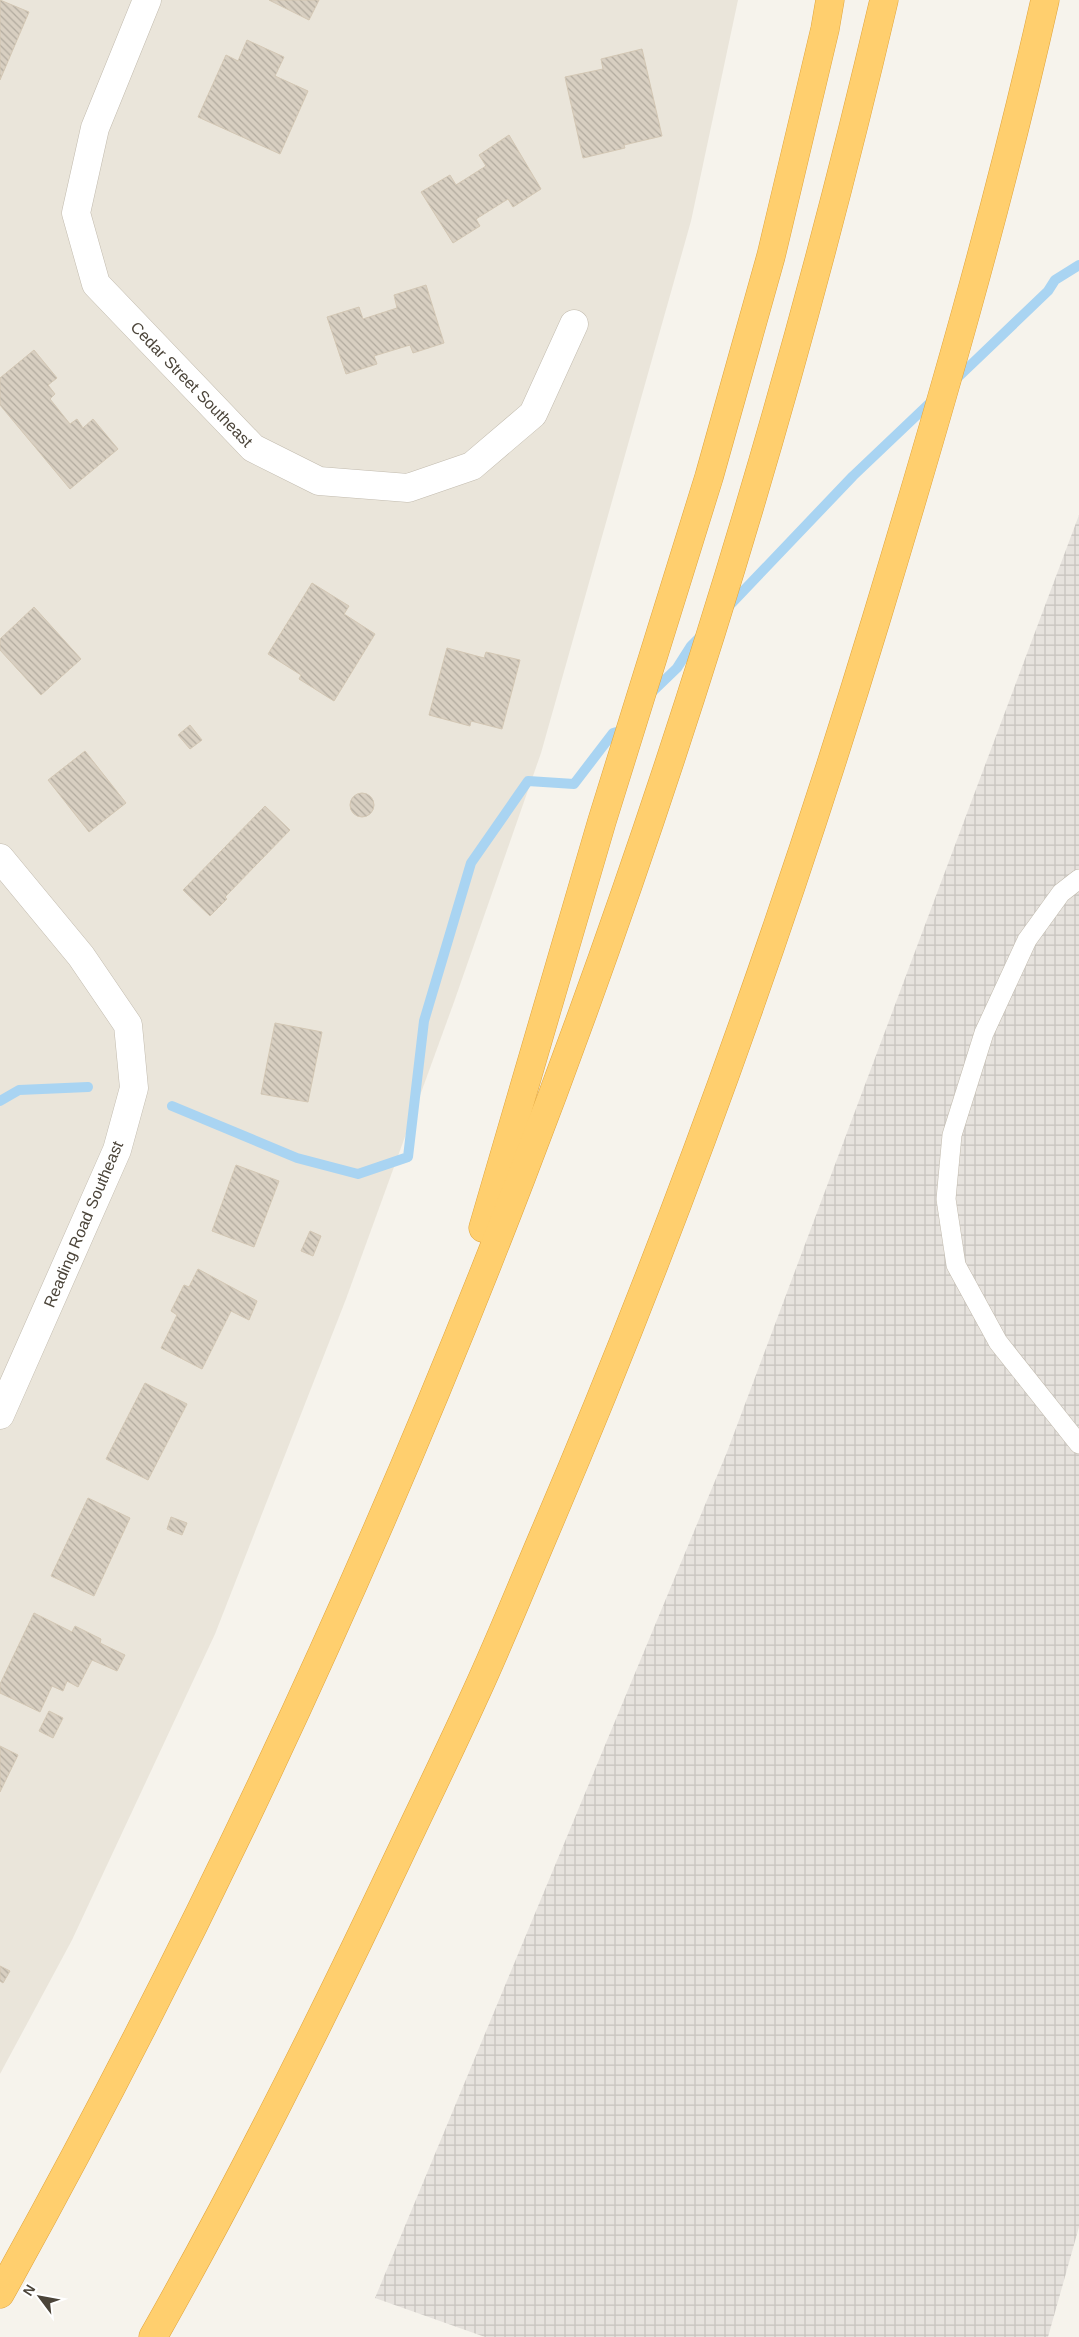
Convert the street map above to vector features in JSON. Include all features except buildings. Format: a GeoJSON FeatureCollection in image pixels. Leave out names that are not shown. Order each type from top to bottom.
{"type":"FeatureCollection","features":[{"type":"Feature","properties":{"kind":"highway"},"geometry":{"type":"LineString","coordinates":[[434,1398],[602,821],[710,477],[771,256],[825,29],[830,0]]}},
{"type":"Feature","properties":{"kind":"highway"},"geometry":{"type":"LineString","coordinates":[[0,2294],[80,2150],[240,1831],[340,1614],[434,1398],[566,1061],[651,818],[727,580],[805,314],[860,102],[884,0]]}},
{"type":"Feature","properties":{"kind":"highway"},"geometry":{"type":"LineString","coordinates":[[153,2337],[204,2246],[292,2075],[357,1945],[477,1692],[577,1458],[654,1266],[728,1070],[786,905],[843,729],[915,492],[984,249],[1044,2]]}},
{"type":"Feature","properties":{"kind":"street","name":"Cedar Street Southeast"},"geometry":{"type":"LineString","coordinates":[[147,0],[95,128],[76,213],[96,284],[252,448],[318,481],[408,488],[472,466],[533,414],[574,324]]}},
{"type":"Feature","properties":{"kind":"street","name":"Reading Road Southeast"},"geometry":{"type":"LineString","coordinates":[[0,858],[81,956],[128,1025],[134,1088],[117,1150],[0,1415]]}},
{"type":"Feature","properties":{"kind":"lane"},"geometry":{"type":"LineString","coordinates":[[1079,879],[1061,893],[1027,940],[984,1033],[952,1136],[946,1199],[956,1264],[998,1342],[1079,1444]]}},
{"type":"Feature","properties":{"kind":"shaded area"},"geometry":{"type":"Polygon","coordinates":[[[0,0],[738,0],[691,221],[541,753],[454,1002],[346,1299],[215,1634],[72,1940],[0,2074],[0,0]]]}},
{"type":"Feature","properties":{"kind":"shaded area"},"geometry":{"type":"Polygon","coordinates":[[[1079,515],[1079,2227],[1048,2337],[485,2337],[375,2298],[727,1452],[1079,515]]]}},
{"type":"Feature","properties":{"kind":"waterway"},"geometry":{"type":"LineString","coordinates":[[954,381],[1048,291],[1055,280],[1079,265]]}},
{"type":"Feature","properties":{"kind":"waterway"},"geometry":{"type":"LineString","coordinates":[[728,607],[853,476],[934,399]]}},
{"type":"Feature","properties":{"kind":"waterway"},"geometry":{"type":"LineString","coordinates":[[650,694],[677,668],[691,646],[701,636]]}},
{"type":"Feature","properties":{"kind":"waterway"},"geometry":{"type":"LineString","coordinates":[[172,1106],[297,1158],[358,1174],[408,1157],[424,1021],[471,863],[528,781],[574,784],[613,733],[627,729]]}},
{"type":"Feature","properties":{"kind":"waterway"},"geometry":{"type":"LineString","coordinates":[[0,1101],[19,1090],[88,1087]]}}]}
